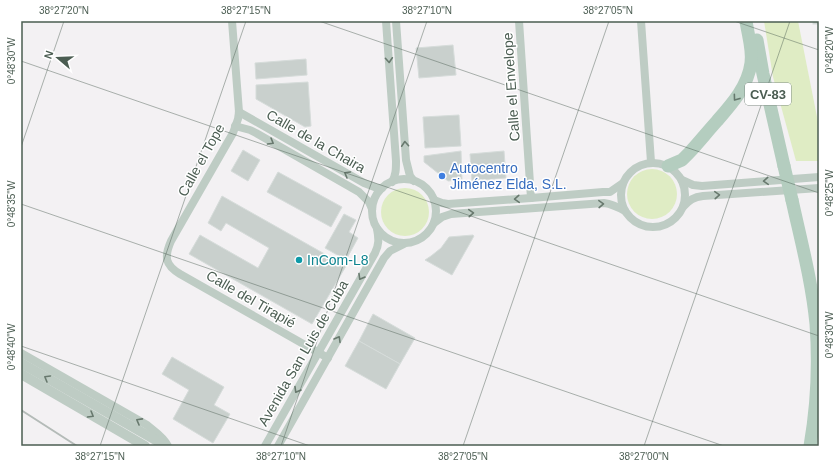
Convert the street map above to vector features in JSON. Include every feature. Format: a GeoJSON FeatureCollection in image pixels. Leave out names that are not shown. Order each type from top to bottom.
{"type":"FeatureCollection","features":[{"type":"Feature","properties":{"kind":"main road"},"geometry":{"type":"LineString","coordinates":[[668,166],[682,160],[689,153],[734,102],[740,92],[749,72],[751,63],[746,21]]}},
{"type":"Feature","properties":{"kind":"main road","name":"CV-83"},"geometry":{"type":"LineString","coordinates":[[754,21],[764,74],[806,266],[816,323],[818,367],[817,389],[810,446]]}},
{"type":"Feature","properties":{"kind":"street","name":"Calle el Tope"},"geometry":{"type":"LineString","coordinates":[[167,258],[166,254],[171,241],[233,133],[239,112],[232,21]]}},
{"type":"Feature","properties":{"kind":"street"},"geometry":{"type":"LineString","coordinates":[[386,21],[396,161],[395,176],[392,182]]}},
{"type":"Feature","properties":{"kind":"street"},"geometry":{"type":"LineString","coordinates":[[396,21],[406,160],[410,176],[414,181]]}},
{"type":"Feature","properties":{"kind":"street","name":"Calle el Envelope"},"geometry":{"type":"LineString","coordinates":[[520,21],[531,198]]}},
{"type":"Feature","properties":{"kind":"street"},"geometry":{"type":"LineString","coordinates":[[640,21],[651,162]]}},
{"type":"Feature","properties":{"kind":"street","name":"Calle de la Chaira"},"geometry":{"type":"LineString","coordinates":[[239,112],[364,183],[377,188],[382,188]]}},
{"type":"Feature","properties":{"kind":"street","name":"Calle de la Chaira"},"geometry":{"type":"LineString","coordinates":[[235,126],[250,130],[359,192],[369,202],[372,209]]}},
{"type":"Feature","properties":{"kind":"street"},"geometry":{"type":"LineString","coordinates":[[651,162],[668,166],[676,172],[682,180],[685,195],[682,208],[674,219],[662,226],[655,227],[641,225],[629,216],[622,204],[621,190],[623,183],[634,169],[642,164],[651,162]]}},
{"type":"Feature","properties":{"kind":"street"},"geometry":{"type":"LineString","coordinates":[[682,180],[693,185],[702,186],[819,177]]}},
{"type":"Feature","properties":{"kind":"street"},"geometry":{"type":"LineString","coordinates":[[399,179],[414,181],[423,185],[430,191],[434,200],[436,211],[434,223],[430,231],[413,243],[404,244],[393,242],[384,237],[377,229],[373,219],[372,209],[375,197],[382,188],[399,179]]}},
{"type":"Feature","properties":{"kind":"street"},"geometry":{"type":"LineString","coordinates":[[434,200],[448,204],[610,192],[623,183]]}},
{"type":"Feature","properties":{"kind":"street"},"geometry":{"type":"LineString","coordinates":[[682,208],[695,197],[819,188]]}},
{"type":"Feature","properties":{"kind":"street"},"geometry":{"type":"LineString","coordinates":[[434,223],[442,217],[451,214],[604,203],[617,206],[625,211]]}},
{"type":"Feature","properties":{"kind":"street","name":"Avenida San Luis de Cuba"},"geometry":{"type":"LineString","coordinates":[[265,446],[375,254],[379,238],[377,229]]}},
{"type":"Feature","properties":{"kind":"street","name":"Avenida San Luis de Cuba"},"geometry":{"type":"LineString","coordinates":[[278,446],[384,258],[390,251],[404,244]]}},
{"type":"Feature","properties":{"kind":"street","name":"Calle del Tirapié"},"geometry":{"type":"LineString","coordinates":[[167,258],[171,267],[180,274],[328,358]]}},
{"type":"Feature","properties":{"kind":"street"},"geometry":{"type":"LineString","coordinates":[[21,354],[147,426],[164,439],[167,446]]}},
{"type":"Feature","properties":{"kind":"street"},"geometry":{"type":"LineString","coordinates":[[21,363],[167,446]]}},
{"type":"Feature","properties":{"kind":"street"},"geometry":{"type":"LineString","coordinates":[[21,374],[145,446]]}},
{"type":"Feature","properties":{"kind":"green space"},"geometry":{"type":"Polygon","coordinates":[[[764,21],[798,21],[819,127],[819,161],[796,161],[773,77],[764,21]]]}},
{"type":"Feature","properties":{"kind":"green space"},"geometry":{"type":"Polygon","coordinates":[[[652,169],[662,171],[670,176],[675,184],[677,194],[675,204],[670,212],[662,217],[652,219],[642,217],[634,212],[629,204],[627,194],[629,184],[634,176],[642,171],[652,169]]]}},
{"type":"Feature","properties":{"kind":"green space"},"geometry":{"type":"Polygon","coordinates":[[[405,188],[414,190],[422,195],[427,203],[429,212],[427,221],[422,229],[414,234],[405,236],[396,234],[388,229],[383,221],[381,212],[383,203],[388,195],[396,190],[405,188]]]}},
{"type":"Feature","properties":{"kind":"building"},"geometry":{"type":"Polygon","coordinates":[[[813,21],[819,21],[819,24],[813,24],[813,21]]]}},
{"type":"Feature","properties":{"kind":"building"},"geometry":{"type":"Polygon","coordinates":[[[453,45],[456,75],[419,78],[416,48],[453,45]]]}},
{"type":"Feature","properties":{"kind":"building"},"geometry":{"type":"Polygon","coordinates":[[[306,59],[307,75],[256,79],[255,63],[306,59]]]}},
{"type":"Feature","properties":{"kind":"building"},"geometry":{"type":"Polygon","coordinates":[[[308,82],[311,126],[305,127],[256,99],[256,85],[308,82]]]}},
{"type":"Feature","properties":{"kind":"building"},"geometry":{"type":"Polygon","coordinates":[[[459,115],[461,146],[425,148],[423,117],[459,115]]]}},
{"type":"Feature","properties":{"kind":"building"},"geometry":{"type":"Polygon","coordinates":[[[243,150],[260,160],[248,181],[231,171],[243,150]]]}},
{"type":"Feature","properties":{"kind":"building"},"geometry":{"type":"Polygon","coordinates":[[[461,151],[462,180],[448,181],[424,162],[424,156],[461,151]]]}},
{"type":"Feature","properties":{"kind":"building"},"geometry":{"type":"Polygon","coordinates":[[[504,151],[506,178],[472,181],[470,154],[504,151]]]}},
{"type":"Feature","properties":{"kind":"building"},"geometry":{"type":"Polygon","coordinates":[[[278,172],[342,207],[331,227],[267,192],[278,172]]]}},
{"type":"Feature","properties":{"kind":"building","name":"InCom-L8"},"geometry":{"type":"Polygon","coordinates":[[[222,196],[346,266],[312,324],[189,254],[200,235],[258,268],[269,248],[226,223],[221,231],[208,223],[222,196]]]}},
{"type":"Feature","properties":{"kind":"building"},"geometry":{"type":"Polygon","coordinates":[[[344,214],[356,220],[349,232],[358,238],[346,260],[325,248],[344,214]]]}},
{"type":"Feature","properties":{"kind":"building"},"geometry":{"type":"Polygon","coordinates":[[[474,236],[452,275],[425,260],[441,248],[449,237],[474,236]]]}},
{"type":"Feature","properties":{"kind":"building"},"geometry":{"type":"Polygon","coordinates":[[[373,314],[415,338],[400,364],[359,341],[373,314]]]}},
{"type":"Feature","properties":{"kind":"building"},"geometry":{"type":"Polygon","coordinates":[[[359,341],[400,364],[386,389],[345,366],[359,341]]]}},
{"type":"Feature","properties":{"kind":"building"},"geometry":{"type":"Polygon","coordinates":[[[172,357],[224,387],[214,405],[230,414],[213,443],[173,419],[189,390],[162,374],[172,357]]]}},
{"type":"Feature","properties":{"kind":"railway"},"geometry":{"type":"LineString","coordinates":[[21,410],[77,446]]}},
{"type":"Feature","properties":{"kind":"place","name":"Autocentro Jiménez Elda, S.L."},"geometry":{"type":"Point","coordinates":[442,176]}},
{"type":"Feature","properties":{"kind":"place","name":"InCom-L8"},"geometry":{"type":"Point","coordinates":[299,260]}}]}
